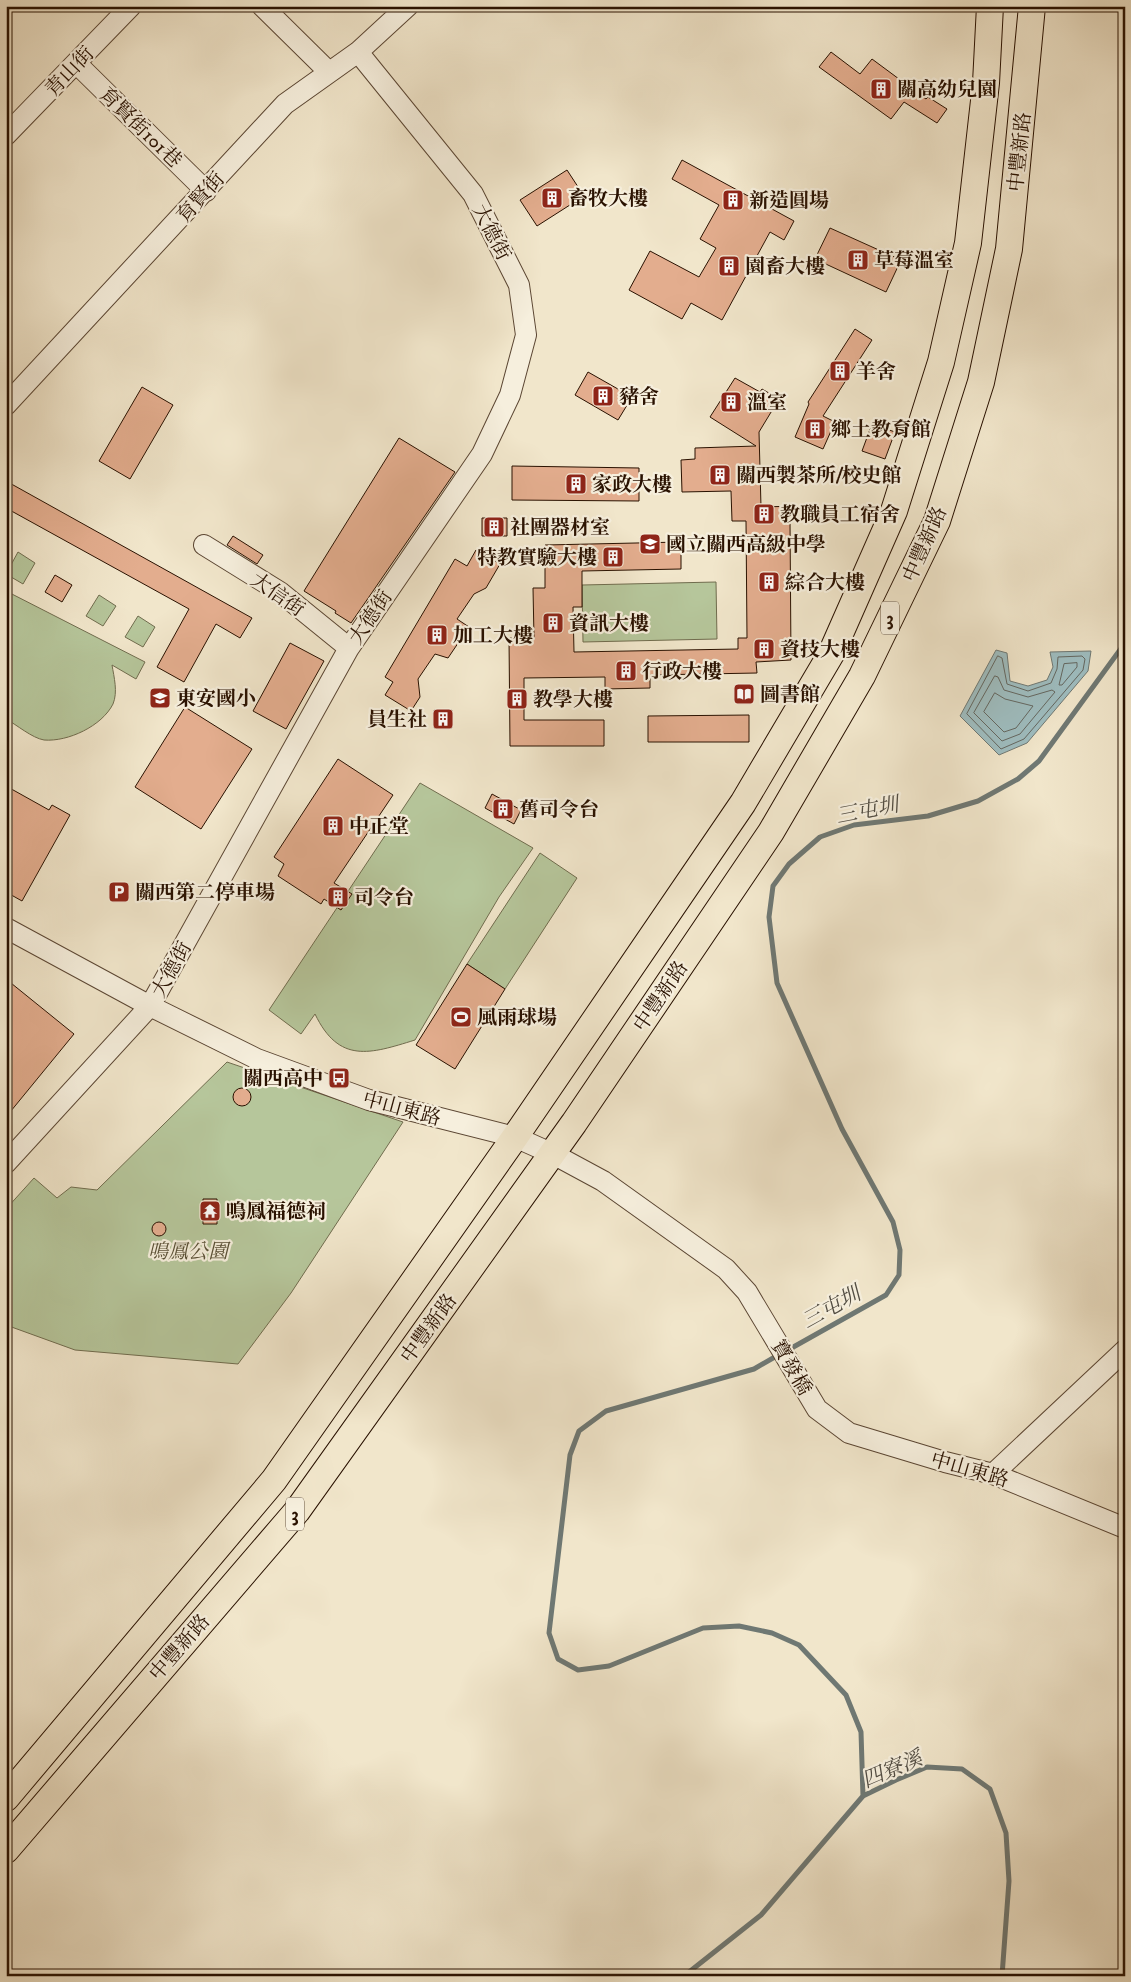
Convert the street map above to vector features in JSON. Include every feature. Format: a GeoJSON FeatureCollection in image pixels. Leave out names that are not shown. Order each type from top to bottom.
{"type":"FeatureCollection","features":[{"type":"Feature","properties":{"kind":"main road","name":"中豐新路"},"geometry":{"type":"LineString","coordinates":[[6,1798],[274,1480],[515,1137],[743,804],[831,654],[894,511],[941,362],[968,243],[986,82],[990,6]]}},
{"type":"Feature","properties":{"kind":"main road","name":"中豐新路"},"geometry":{"type":"LineString","coordinates":[[6,1850],[297,1511],[553,1154],[771,832],[862,676],[937,521],[981,382],[1009,250],[1032,6]]}},
{"type":"Feature","properties":{"kind":"street","name":"青山街"},"geometry":{"type":"LineString","coordinates":[[6,136],[131,6]]}},
{"type":"Feature","properties":{"kind":"street"},"geometry":{"type":"LineString","coordinates":[[262,6],[329,72]]}},
{"type":"Feature","properties":{"kind":"street","name":"育賢街"},"geometry":{"type":"LineString","coordinates":[[6,405],[285,104],[358,52],[408,6]]}},
{"type":"Feature","properties":{"kind":"street","name":"大德街"},"geometry":{"type":"LineString","coordinates":[[6,1163],[150,1006],[349,648],[482,454],[510,395],[526,336],[519,285],[473,194],[358,52]]}},
{"type":"Feature","properties":{"kind":"street","name":"育賢街101巷"},"geometry":{"type":"LineString","coordinates":[[76,64],[206,191]]}},
{"type":"Feature","properties":{"kind":"street","name":"大信街"},"geometry":{"type":"LineString","coordinates":[[204,545],[280,592],[349,648]]}},
{"type":"Feature","properties":{"kind":"street","name":"中山東路"},"geometry":{"type":"LineString","coordinates":[[6,928],[150,1006],[257,1059],[369,1100],[515,1137],[553,1154],[603,1181],[726,1269],[747,1292],[768,1325]]}},
{"type":"Feature","properties":{"kind":"street","name":"寶發橋"},"geometry":{"type":"LineString","coordinates":[[768,1325],[817,1409]]}},
{"type":"Feature","properties":{"kind":"street"},"geometry":{"type":"LineString","coordinates":[[992,1474],[1125,1350]]}},
{"type":"Feature","properties":{"kind":"street","name":"中山東路"},"geometry":{"type":"LineString","coordinates":[[817,1409],[849,1433],[992,1474],[1125,1528]]}},
{"type":"Feature","properties":{"kind":"green space"},"geometry":{"type":"Polygon","coordinates":[[[18,552],[35,563],[23,584],[6,574],[18,552]]]}},
{"type":"Feature","properties":{"kind":"green space"},"geometry":{"type":"Polygon","coordinates":[[[716,582],[717,639],[583,642],[582,585],[716,582]]]}},
{"type":"Feature","properties":{"kind":"green space"},"geometry":{"type":"Polygon","coordinates":[[[6,591],[145,662],[136,679],[112,665],[115,679],[113,704],[108,712],[93,726],[63,738],[44,740],[39,739],[6,719],[6,591]]]}},
{"type":"Feature","properties":{"kind":"green space"},"geometry":{"type":"Polygon","coordinates":[[[99,595],[116,606],[103,626],[86,616],[99,595]]]}},
{"type":"Feature","properties":{"kind":"green space"},"geometry":{"type":"Polygon","coordinates":[[[138,616],[155,627],[143,647],[125,637],[138,616]]]}},
{"type":"Feature","properties":{"kind":"green space"},"geometry":{"type":"Polygon","coordinates":[[[420,783],[533,848],[499,897],[415,1040],[370,1051],[357,1051],[345,1048],[334,1041],[324,1030],[315,1014],[301,1034],[269,1010],[420,783]]]}},
{"type":"Feature","properties":{"kind":"green space"},"geometry":{"type":"Polygon","coordinates":[[[540,853],[577,878],[505,989],[467,964],[540,853]]]}},
{"type":"Feature","properties":{"kind":"green space","name":"鳴鳳公園"},"geometry":{"type":"Polygon","coordinates":[[[227,1062],[403,1122],[291,1293],[238,1364],[75,1350],[6,1325],[6,1209],[34,1178],[57,1198],[71,1187],[97,1190],[227,1062]]]}},
{"type":"Feature","properties":{"kind":"water"},"geometry":{"type":"Polygon","coordinates":[[[996,650],[1007,653],[1010,681],[1028,686],[1047,680],[1053,667],[1050,652],[1091,651],[1088,671],[1027,743],[999,755],[960,716],[996,650]]]}},
{"type":"Feature","properties":{"kind":"building"},"geometry":{"type":"Polygon","coordinates":[[[831,52],[860,74],[872,59],[926,99],[928,97],[947,109],[937,123],[904,102],[891,119],[819,67],[831,52]]]}},
{"type":"Feature","properties":{"kind":"building"},"geometry":{"type":"Polygon","coordinates":[[[682,160],[794,221],[784,240],[770,232],[722,320],[691,303],[682,319],[629,290],[650,251],[699,277],[716,248],[700,239],[719,205],[672,179],[682,160]]]}},
{"type":"Feature","properties":{"kind":"building","name":"畜牧大樓"},"geometry":{"type":"Polygon","coordinates":[[[567,170],[584,196],[537,226],[520,200],[567,170]]]}},
{"type":"Feature","properties":{"kind":"building","name":"草莓溫室"},"geometry":{"type":"Polygon","coordinates":[[[830,228],[901,260],[886,292],[815,259],[830,228]]]}},
{"type":"Feature","properties":{"kind":"building","name":"羊舍"},"geometry":{"type":"Polygon","coordinates":[[[855,329],[872,340],[823,416],[835,422],[823,449],[795,437],[809,404],[808,402],[855,329]]]}},
{"type":"Feature","properties":{"kind":"building","name":"豬舍"},"geometry":{"type":"Polygon","coordinates":[[[588,372],[632,397],[618,420],[575,395],[588,372]]]}},
{"type":"Feature","properties":{"kind":"building"},"geometry":{"type":"Polygon","coordinates":[[[735,378],[760,392],[762,389],[779,399],[759,432],[761,507],[797,506],[797,521],[790,521],[791,660],[756,662],[757,673],[650,675],[650,688],[605,689],[605,677],[524,678],[524,720],[604,720],[604,746],[510,746],[509,638],[534,638],[533,588],[545,588],[545,545],[681,542],[681,569],[582,571],[582,607],[573,607],[574,652],[738,649],[738,638],[747,638],[746,521],[732,521],[731,491],[682,492],[681,460],[695,459],[695,448],[756,446],[710,417],[735,378]]]}},
{"type":"Feature","properties":{"kind":"building"},"geometry":{"type":"Polygon","coordinates":[[[142,387],[173,405],[130,479],[99,461],[142,387]]]}},
{"type":"Feature","properties":{"kind":"building"},"geometry":{"type":"Polygon","coordinates":[[[872,424],[895,432],[885,459],[862,451],[872,424]]]}},
{"type":"Feature","properties":{"kind":"building"},"geometry":{"type":"Polygon","coordinates":[[[399,438],[455,472],[351,623],[304,591],[399,438]]]}},
{"type":"Feature","properties":{"kind":"building","name":"家政大樓"},"geometry":{"type":"Polygon","coordinates":[[[512,466],[639,468],[639,501],[512,500],[512,466]]]}},
{"type":"Feature","properties":{"kind":"building"},"geometry":{"type":"Polygon","coordinates":[[[6,481],[252,618],[240,638],[216,624],[184,682],[157,667],[189,609],[6,508],[6,481]]]}},
{"type":"Feature","properties":{"kind":"building","name":"社團器材室"},"geometry":{"type":"Polygon","coordinates":[[[482,518],[507,518],[507,536],[482,536],[482,518]]]}},
{"type":"Feature","properties":{"kind":"building"},"geometry":{"type":"Polygon","coordinates":[[[233,536],[263,555],[257,564],[227,545],[233,536]]]}},
{"type":"Feature","properties":{"kind":"building","name":"加工大樓"},"geometry":{"type":"Polygon","coordinates":[[[476,550],[500,564],[486,588],[474,594],[457,619],[469,627],[448,658],[435,654],[418,679],[420,697],[411,711],[385,695],[393,682],[385,677],[455,559],[467,566],[476,550]]]}},
{"type":"Feature","properties":{"kind":"building"},"geometry":{"type":"Polygon","coordinates":[[[55,575],[72,585],[62,602],[45,592],[55,575]]]}},
{"type":"Feature","properties":{"kind":"building"},"geometry":{"type":"Polygon","coordinates":[[[290,643],[324,661],[286,729],[253,711],[290,643]]]}},
{"type":"Feature","properties":{"kind":"building"},"geometry":{"type":"Polygon","coordinates":[[[185,707],[252,749],[201,829],[135,787],[185,707]]]}},
{"type":"Feature","properties":{"kind":"building","name":"員生社"},"geometry":{"type":"Polygon","coordinates":[[[434,710],[452,710],[452,728],[434,728],[434,710]]]}},
{"type":"Feature","properties":{"kind":"building","name":"圖書館"},"geometry":{"type":"Polygon","coordinates":[[[749,715],[749,742],[648,742],[648,716],[749,715]]]}},
{"type":"Feature","properties":{"kind":"building","name":"中正堂"},"geometry":{"type":"Polygon","coordinates":[[[338,759],[393,795],[334,883],[352,894],[341,910],[324,899],[321,904],[278,876],[284,864],[274,857],[338,759]]]}},
{"type":"Feature","properties":{"kind":"building"},"geometry":{"type":"Polygon","coordinates":[[[6,786],[49,810],[52,805],[70,815],[22,901],[6,892],[6,786]]]}},
{"type":"Feature","properties":{"kind":"building","name":"舊司令台"},"geometry":{"type":"Polygon","coordinates":[[[492,794],[521,810],[514,824],[485,808],[492,794]]]}},
{"type":"Feature","properties":{"kind":"building","name":"風雨球場"},"geometry":{"type":"Polygon","coordinates":[[[467,964],[505,989],[455,1069],[416,1045],[467,964]]]}},
{"type":"Feature","properties":{"kind":"building"},"geometry":{"type":"Polygon","coordinates":[[[6,979],[74,1034],[6,1117],[6,979]]]}},
{"type":"Feature","properties":{"kind":"building"},"geometry":{"type":"Polygon","coordinates":[[[238,1088],[246,1088],[251,1093],[249,1104],[238,1106],[233,1101],[233,1093],[238,1088]]]}},
{"type":"Feature","properties":{"kind":"building","name":"鳴鳳福德祠"},"geometry":{"type":"Polygon","coordinates":[[[203,1199],[217,1199],[217,1224],[203,1224],[203,1199]]]}},
{"type":"Feature","properties":{"kind":"building"},"geometry":{"type":"Polygon","coordinates":[[[159,1222],[164,1224],[166,1229],[164,1234],[159,1236],[154,1234],[152,1229],[154,1224],[159,1222]]]}},
{"type":"Feature","properties":{"kind":"waterway","name":"三屯圳"},"geometry":{"type":"LineString","coordinates":[[788,1350],[886,1295],[899,1275],[900,1250],[893,1222],[842,1129],[777,983],[769,917],[773,886],[789,864],[820,837],[854,825],[928,816],[978,801],[1018,779],[1039,761],[1125,643]]}},
{"type":"Feature","properties":{"kind":"waterway","name":"三屯圳"},"geometry":{"type":"LineString","coordinates":[[780,1354],[754,1369],[606,1411],[579,1431],[570,1455],[549,1633],[558,1659],[578,1670],[609,1666],[703,1628],[739,1626],[772,1633],[799,1645],[846,1695],[861,1732],[863,1796]]}},
{"type":"Feature","properties":{"kind":"waterway","name":"四寮溪"},"geometry":{"type":"LineString","coordinates":[[684,1976],[761,1915],[863,1796],[927,1767],[962,1769],[990,1789],[1006,1833],[1009,1881],[1002,1976]]}},
{"type":"Feature","properties":{"kind":"place","name":"關高幼兒園"},"geometry":{"type":"Point","coordinates":[881,89]}},
{"type":"Feature","properties":{"kind":"place","name":"畜牧大樓"},"geometry":{"type":"Point","coordinates":[552,198]}},
{"type":"Feature","properties":{"kind":"place","name":"新造圓場"},"geometry":{"type":"Point","coordinates":[733,200]}},
{"type":"Feature","properties":{"kind":"place","name":"草莓溫室"},"geometry":{"type":"Point","coordinates":[858,260]}},
{"type":"Feature","properties":{"kind":"place","name":"園畜大樓"},"geometry":{"type":"Point","coordinates":[729,266]}},
{"type":"Feature","properties":{"kind":"place","name":"羊舍"},"geometry":{"type":"Point","coordinates":[840,371]}},
{"type":"Feature","properties":{"kind":"place","name":"豬舍"},"geometry":{"type":"Point","coordinates":[603,396]}},
{"type":"Feature","properties":{"kind":"place","name":"溫室"},"geometry":{"type":"Point","coordinates":[731,402]}},
{"type":"Feature","properties":{"kind":"place","name":"鄉土教育館"},"geometry":{"type":"Point","coordinates":[815,429]}},
{"type":"Feature","properties":{"kind":"place","name":"關西製茶所/校史館"},"geometry":{"type":"Point","coordinates":[720,475]}},
{"type":"Feature","properties":{"kind":"place","name":"家政大樓"},"geometry":{"type":"Point","coordinates":[576,484]}},
{"type":"Feature","properties":{"kind":"place","name":"教職員工宿舍"},"geometry":{"type":"Point","coordinates":[764,514]}},
{"type":"Feature","properties":{"kind":"place","name":"社團器材室"},"geometry":{"type":"Point","coordinates":[494,527]}},
{"type":"Feature","properties":{"kind":"place","name":"國立關西高級中學"},"geometry":{"type":"Point","coordinates":[650,544]}},
{"type":"Feature","properties":{"kind":"place","name":"特教實驗大樓"},"geometry":{"type":"Point","coordinates":[613,557]}},
{"type":"Feature","properties":{"kind":"place","name":"綜合大樓"},"geometry":{"type":"Point","coordinates":[769,582]}},
{"type":"Feature","properties":{"kind":"place","name":"資訊大樓"},"geometry":{"type":"Point","coordinates":[553,623]}},
{"type":"Feature","properties":{"kind":"place","name":"加工大樓"},"geometry":{"type":"Point","coordinates":[437,635]}},
{"type":"Feature","properties":{"kind":"place","name":"資技大樓"},"geometry":{"type":"Point","coordinates":[764,649]}},
{"type":"Feature","properties":{"kind":"place","name":"行政大樓"},"geometry":{"type":"Point","coordinates":[626,671]}},
{"type":"Feature","properties":{"kind":"place","name":"圖書館"},"geometry":{"type":"Point","coordinates":[744,694]}},
{"type":"Feature","properties":{"kind":"place","name":"東安國小"},"geometry":{"type":"Point","coordinates":[160,698]}},
{"type":"Feature","properties":{"kind":"place","name":"教學大樓"},"geometry":{"type":"Point","coordinates":[517,699]}},
{"type":"Feature","properties":{"kind":"place","name":"員生社"},"geometry":{"type":"Point","coordinates":[443,719]}},
{"type":"Feature","properties":{"kind":"place","name":"舊司令台"},"geometry":{"type":"Point","coordinates":[503,809]}},
{"type":"Feature","properties":{"kind":"place","name":"中正堂"},"geometry":{"type":"Point","coordinates":[333,826]}},
{"type":"Feature","properties":{"kind":"place","name":"關西第二停車場"},"geometry":{"type":"Point","coordinates":[119,892]}},
{"type":"Feature","properties":{"kind":"place","name":"司令台"},"geometry":{"type":"Point","coordinates":[338,897]}},
{"type":"Feature","properties":{"kind":"place","name":"風雨球場"},"geometry":{"type":"Point","coordinates":[461,1017]}},
{"type":"Feature","properties":{"kind":"place","name":"關西高中"},"geometry":{"type":"Point","coordinates":[339,1078]}},
{"type":"Feature","properties":{"kind":"place","name":"鳴鳳福德祠"},"geometry":{"type":"Point","coordinates":[210,1211]}}]}
